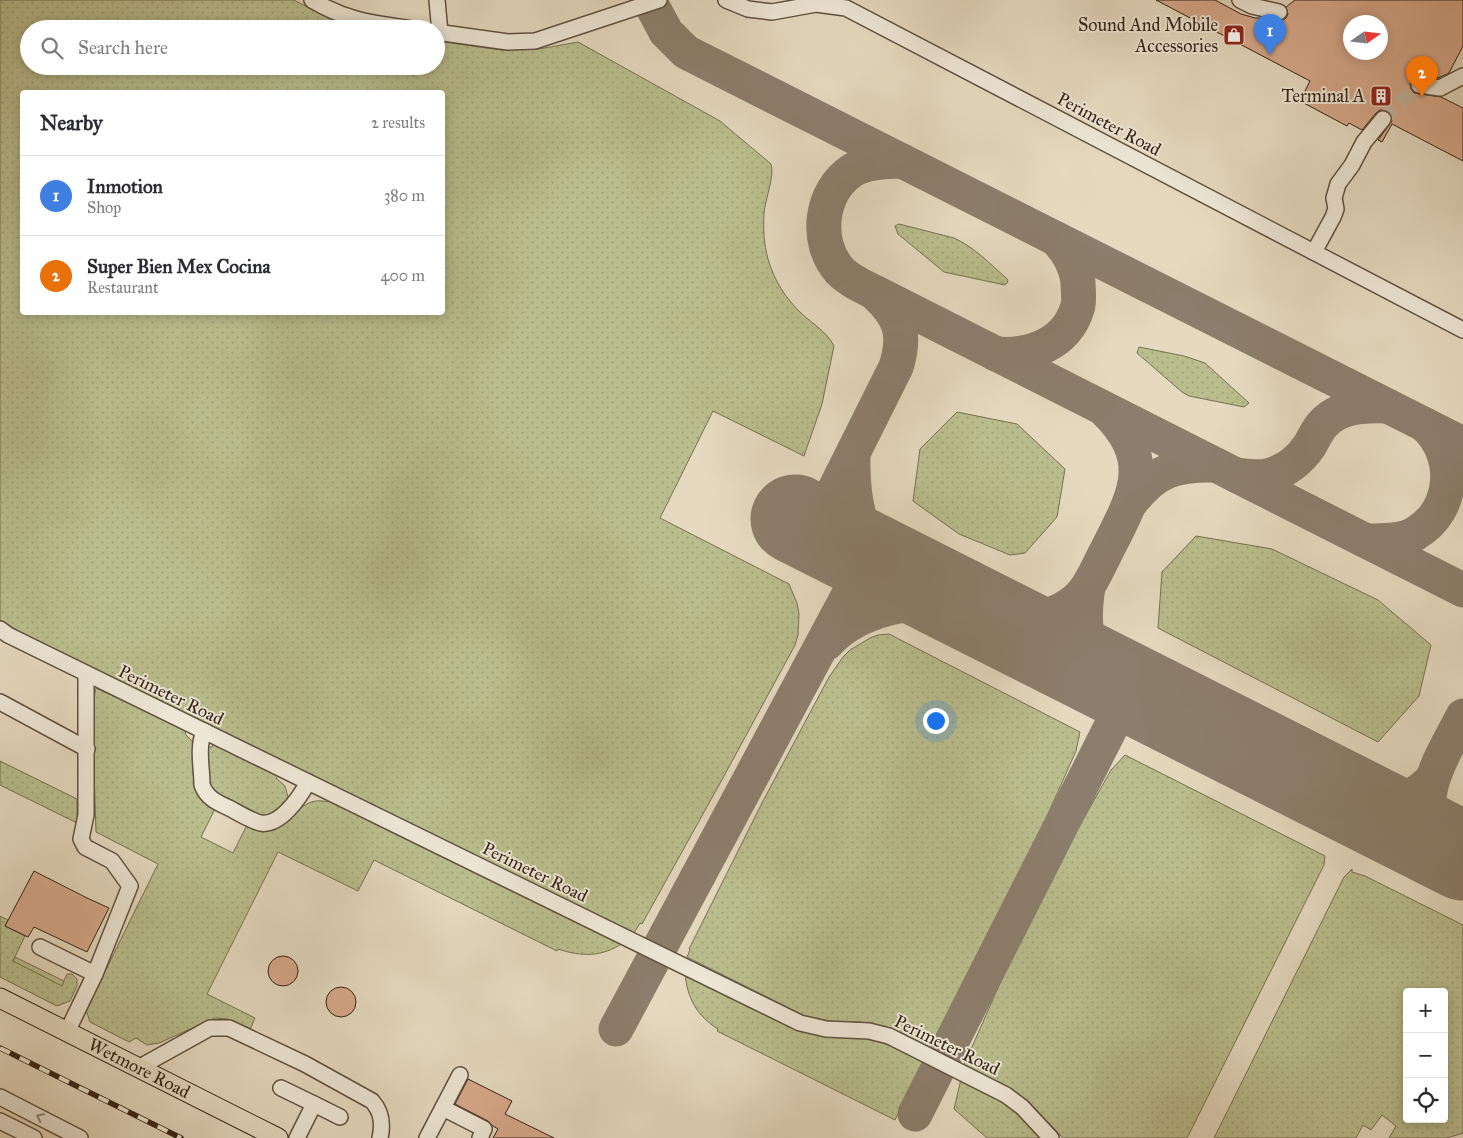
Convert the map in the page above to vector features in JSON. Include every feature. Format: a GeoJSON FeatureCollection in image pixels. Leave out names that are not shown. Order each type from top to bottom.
{"type":"FeatureCollection","features":[{"type":"Feature","properties":{"kind":"main road","name":"Wetmore Road"},"geometry":{"type":"LineString","coordinates":[[0,998],[278,1138]]}},
{"type":"Feature","properties":{"kind":"street"},"geometry":{"type":"LineString","coordinates":[[312,0],[330,11],[359,20]]}},
{"type":"Feature","properties":{"kind":"street"},"geometry":{"type":"LineString","coordinates":[[437,0],[438,20]]}},
{"type":"Feature","properties":{"kind":"street"},"geometry":{"type":"LineString","coordinates":[[445,33],[508,42],[535,41],[659,0]]}},
{"type":"Feature","properties":{"kind":"street","name":"Perimeter Road"},"geometry":{"type":"LineString","coordinates":[[726,0],[748,9],[772,12],[816,4],[840,4],[1463,330]]}},
{"type":"Feature","properties":{"kind":"street"},"geometry":{"type":"LineString","coordinates":[[1240,0],[1252,6],[1279,12]]}},
{"type":"Feature","properties":{"kind":"street"},"geometry":{"type":"LineString","coordinates":[[1419,85],[1440,88],[1463,76]]}},
{"type":"Feature","properties":{"kind":"street"},"geometry":{"type":"LineString","coordinates":[[1314,252],[1336,209],[1334,198],[1338,184],[1352,165],[1364,142],[1383,119]]}},
{"type":"Feature","properties":{"kind":"street","name":"Perimeter Road"},"geometry":{"type":"LineString","coordinates":[[0,629],[8,635],[86,674],[800,1023],[826,1029],[869,1031],[889,1036],[1006,1095],[1022,1108],[1051,1138]]}},
{"type":"Feature","properties":{"kind":"street"},"geometry":{"type":"LineString","coordinates":[[66,1032],[95,974],[130,886],[112,861],[85,847],[81,839],[86,814],[86,674]]}},
{"type":"Feature","properties":{"kind":"street"},"geometry":{"type":"LineString","coordinates":[[0,702],[87,749]]}},
{"type":"Feature","properties":{"kind":"street"},"geometry":{"type":"LineString","coordinates":[[204,731],[200,748],[202,785],[204,790],[208,796],[216,801],[254,821],[262,823],[277,819],[300,797],[308,782]]}},
{"type":"Feature","properties":{"kind":"street"},"geometry":{"type":"LineString","coordinates":[[40,947],[95,974]]}},
{"type":"Feature","properties":{"kind":"street"},"geometry":{"type":"LineString","coordinates":[[138,1068],[210,1028],[230,1028],[305,1064],[372,1100],[378,1108],[381,1118],[380,1138]]}},
{"type":"Feature","properties":{"kind":"street"},"geometry":{"type":"LineString","coordinates":[[427,1138],[460,1075]]}},
{"type":"Feature","properties":{"kind":"street"},"geometry":{"type":"LineString","coordinates":[[281,1088],[340,1117]]}},
{"type":"Feature","properties":{"kind":"street"},"geometry":{"type":"LineString","coordinates":[[0,1097],[80,1138]]}},
{"type":"Feature","properties":{"kind":"street"},"geometry":{"type":"LineString","coordinates":[[297,1138],[314,1104]]}},
{"type":"Feature","properties":{"kind":"street"},"geometry":{"type":"LineString","coordinates":[[443,1108],[484,1129],[480,1138]]}},
{"type":"Feature","properties":{"kind":"street"},"geometry":{"type":"LineString","coordinates":[[0,1121],[34,1138]]}},
{"type":"Feature","properties":{"kind":"green space"},"geometry":{"type":"Polygon","coordinates":[[[0,0],[294,0],[332,20],[20,20],[20,75],[445,75],[445,42],[501,50],[539,49],[578,42],[720,121],[771,164],[772,174],[764,213],[764,236],[768,259],[781,289],[802,314],[824,332],[834,346],[822,404],[804,456],[713,411],[660,518],[789,584],[797,603],[799,614],[798,635],[795,645],[724,776],[642,924],[640,923],[634,933],[52,651],[0,620],[0,0]]]}},
{"type":"Feature","properties":{"kind":"green space"},"geometry":{"type":"Polygon","coordinates":[[[899,224],[954,238],[981,256],[1008,280],[1007,283],[1005,285],[944,272],[898,234],[895,226],[899,224]]]}},
{"type":"Feature","properties":{"kind":"green space"},"geometry":{"type":"Polygon","coordinates":[[[1139,347],[1184,356],[1205,363],[1249,403],[1244,407],[1189,396],[1137,353],[1139,347]]]}},
{"type":"Feature","properties":{"kind":"green space"},"geometry":{"type":"Polygon","coordinates":[[[957,412],[1017,424],[1065,469],[1057,517],[1025,553],[1010,555],[959,534],[913,501],[920,449],[957,412]]]}},
{"type":"Feature","properties":{"kind":"green space"},"geometry":{"type":"Polygon","coordinates":[[[1196,536],[1272,549],[1378,600],[1431,645],[1419,696],[1378,742],[1158,628],[1162,572],[1196,536]]]}},
{"type":"Feature","properties":{"kind":"green space"},"geometry":{"type":"Polygon","coordinates":[[[889,634],[1080,732],[1076,751],[1035,843],[931,1048],[906,1035],[880,1026],[860,1022],[836,1022],[807,1017],[687,957],[689,949],[763,801],[829,677],[850,650],[870,638],[889,634]]]}},
{"type":"Feature","properties":{"kind":"green space"},"geometry":{"type":"Polygon","coordinates":[[[96,688],[186,731],[185,734],[194,743],[216,807],[201,837],[233,853],[248,823],[281,821],[314,801],[327,802],[328,800],[623,943],[607,951],[592,954],[558,949],[557,951],[374,860],[358,891],[278,852],[207,994],[255,1018],[250,1030],[227,1019],[215,1018],[159,1043],[147,1045],[136,1038],[129,1042],[90,1022],[86,1010],[158,864],[96,832],[92,708],[96,688]]]}},
{"type":"Feature","properties":{"kind":"green space"},"geometry":{"type":"Polygon","coordinates":[[[213,744],[278,776],[276,778],[285,786],[288,797],[281,810],[260,818],[220,798],[207,785],[208,747],[212,747],[213,744]]]}},
{"type":"Feature","properties":{"kind":"green space"},"geometry":{"type":"Polygon","coordinates":[[[1125,755],[1325,856],[1324,865],[1187,1138],[1063,1138],[1035,1109],[1015,1092],[964,1065],[1008,965],[1057,866],[1111,770],[1125,755]]]}},
{"type":"Feature","properties":{"kind":"green space"},"geometry":{"type":"Polygon","coordinates":[[[0,761],[77,799],[77,823],[0,785],[0,761]]]}},
{"type":"Feature","properties":{"kind":"green space"},"geometry":{"type":"Polygon","coordinates":[[[1352,869],[1352,872],[1365,876],[1463,925],[1463,1133],[1447,1138],[1389,1138],[1396,1126],[1382,1115],[1371,1130],[1363,1125],[1356,1138],[1214,1138],[1344,877],[1352,869]]]}},
{"type":"Feature","properties":{"kind":"green space"},"geometry":{"type":"Polygon","coordinates":[[[0,916],[8,920],[5,926],[25,936],[13,961],[62,985],[67,974],[72,974],[77,979],[77,986],[70,1001],[57,1006],[0,977],[0,916]]]}},
{"type":"Feature","properties":{"kind":"green space"},"geometry":{"type":"Polygon","coordinates":[[[15,957],[64,981],[62,986],[13,961],[15,957]]]}},
{"type":"Feature","properties":{"kind":"green space"},"geometry":{"type":"Polygon","coordinates":[[[685,973],[857,1037],[892,1046],[925,1061],[895,1120],[717,1031],[718,1029],[704,1018],[694,1005],[688,990],[685,973]]]}},
{"type":"Feature","properties":{"kind":"green space"},"geometry":{"type":"Polygon","coordinates":[[[961,1079],[1004,1102],[1023,1118],[1041,1138],[987,1138],[954,1109],[961,1079]]]}},
{"type":"Feature","properties":{"kind":"building","name":"Terminal A"},"geometry":{"type":"Polygon","coordinates":[[[1156,0],[1215,0],[1241,14],[1255,18],[1282,21],[1288,14],[1286,7],[1295,0],[1463,0],[1463,46],[1449,73],[1438,78],[1416,76],[1411,80],[1410,84],[1414,93],[1441,97],[1463,108],[1463,161],[1392,124],[1382,142],[1378,140],[1392,121],[1392,115],[1385,110],[1380,110],[1376,113],[1362,130],[1349,123],[1347,126],[1300,101],[1310,81],[1156,0]]]}},
{"type":"Feature","properties":{"kind":"building"},"geometry":{"type":"Polygon","coordinates":[[[34,871],[109,908],[87,952],[34,927],[28,937],[5,926],[34,871]]]}},
{"type":"Feature","properties":{"kind":"building"},"geometry":{"type":"Polygon","coordinates":[[[283,956],[294,960],[298,971],[294,982],[283,986],[272,982],[268,971],[272,960],[283,956]]]}},
{"type":"Feature","properties":{"kind":"building"},"geometry":{"type":"Polygon","coordinates":[[[341,987],[352,991],[356,1002],[352,1013],[341,1017],[330,1013],[326,1002],[330,991],[341,987]]]}},
{"type":"Feature","properties":{"kind":"building"},"geometry":{"type":"Polygon","coordinates":[[[468,1079],[512,1101],[505,1114],[554,1138],[493,1138],[498,1129],[488,1121],[455,1104],[468,1079]]]}},
{"type":"Feature","properties":{"kind":"taxiway"},"geometry":{"type":"LineString","coordinates":[[649,0],[666,32],[686,52],[1463,444]]}},
{"type":"Feature","properties":{"kind":"taxiway"},"geometry":{"type":"LineString","coordinates":[[902,161],[877,162],[859,167],[842,179],[833,191],[824,218],[826,246],[840,271],[848,278],[1463,590]]}},
{"type":"Feature","properties":{"kind":"taxiway"},"geometry":{"type":"LineString","coordinates":[[996,354],[1021,353],[1045,346],[1056,339],[1072,321],[1078,303],[1077,276],[1071,259],[1056,239]]}},
{"type":"Feature","properties":{"kind":"taxiway"},"geometry":{"type":"LineString","coordinates":[[815,529],[896,367],[899,356],[901,345],[899,327],[891,311],[876,294]]}},
{"type":"Feature","properties":{"kind":"taxiway"},"geometry":{"type":"LineString","coordinates":[[1236,475],[1263,477],[1280,472],[1302,456],[1322,425],[1336,414],[1352,408],[1387,406]]}},
{"type":"Feature","properties":{"kind":"taxiway"},"geometry":{"type":"LineString","coordinates":[[994,620],[1034,619],[1062,610],[1082,594],[1095,574],[1131,498],[1136,464],[1131,447],[1121,429],[1105,410]]}},
{"type":"Feature","properties":{"kind":"taxiway"},"geometry":{"type":"LineString","coordinates":[[1367,541],[1392,540],[1411,536],[1429,523],[1438,511],[1445,497],[1448,482],[1447,466],[1443,451],[1436,437],[1425,425]]}},
{"type":"Feature","properties":{"kind":"taxiway"},"geometry":{"type":"LineString","coordinates":[[853,455],[854,487],[859,516],[871,544],[891,568]]}},
{"type":"Feature","properties":{"kind":"taxiway"},"geometry":{"type":"LineString","coordinates":[[1131,502],[1149,483],[1168,471],[1189,466],[1216,465]]}},
{"type":"Feature","properties":{"kind":"taxiway"},"geometry":{"type":"LineString","coordinates":[[616,1029],[869,557]]}},
{"type":"Feature","properties":{"kind":"taxiway"},"geometry":{"type":"LineString","coordinates":[[1088,587],[1085,616],[1088,640],[1099,661],[1118,683]]}},
{"type":"Feature","properties":{"kind":"taxiway"},"geometry":{"type":"LineString","coordinates":[[827,643],[839,631],[854,622],[889,608],[927,602],[962,603]]}},
{"type":"Feature","properties":{"kind":"taxiway"},"geometry":{"type":"LineString","coordinates":[[915,1114],[1114,721],[1129,707],[1136,705],[1151,705],[1177,712]]}},
{"type":"Feature","properties":{"kind":"taxiway"},"geometry":{"type":"LineString","coordinates":[[1451,851],[1439,838],[1431,821],[1430,790],[1434,774],[1463,716]]}},
{"type":"Feature","properties":{"kind":"taxiway"},"geometry":{"type":"LineString","coordinates":[[1368,808],[1377,808],[1403,801],[1418,792],[1432,780]]}},
{"type":"Feature","properties":{"kind":"runway"},"geometry":{"type":"LineString","coordinates":[[795,519],[1463,856]]}},
{"type":"Feature","properties":{"kind":"tunnel"},"geometry":{"type":"LineString","coordinates":[[1383,119],[1419,85]]}},
{"type":"Feature","properties":{"kind":"railway"},"geometry":{"type":"LineString","coordinates":[[0,1048],[181,1138]]}},
{"type":"Feature","properties":{"kind":"place","name":"Sound And Mobile Accessories"},"geometry":{"type":"Point","coordinates":[1234,35]}},
{"type":"Feature","properties":{"kind":"place","name":"Inmotion"},"geometry":{"type":"Point","coordinates":[1270,55]}},
{"type":"Feature","properties":{"kind":"place","name":"Terminal A"},"geometry":{"type":"Point","coordinates":[1381,96]}},
{"type":"Feature","properties":{"kind":"place","name":"Super Bien Mex Cocina"},"geometry":{"type":"Point","coordinates":[1422,97]}}]}
